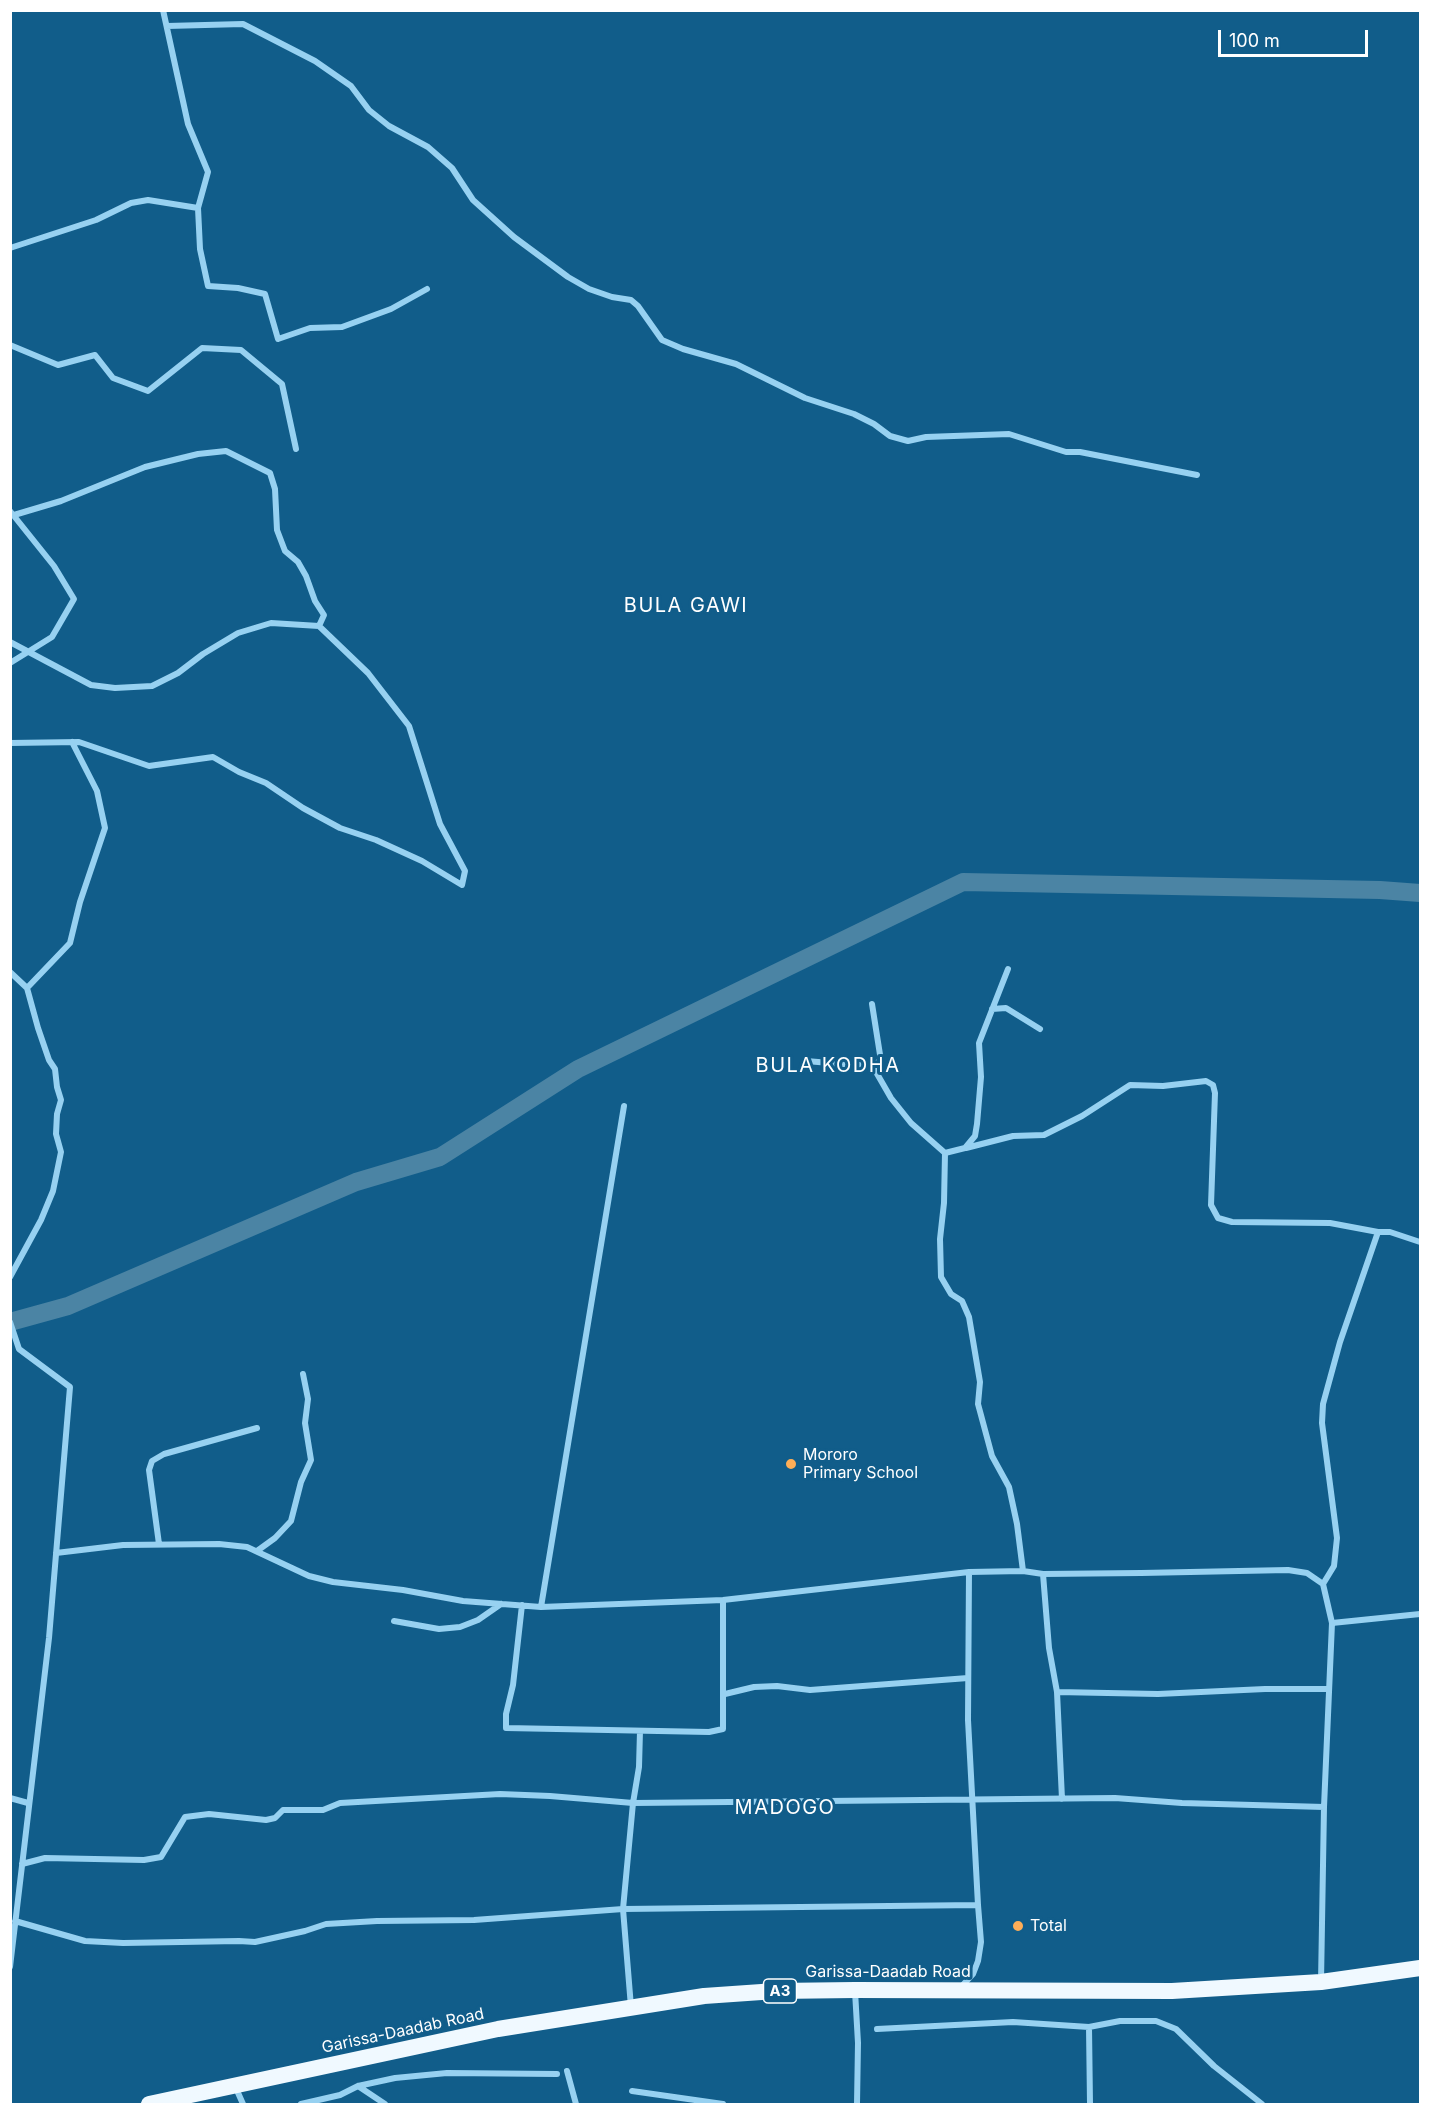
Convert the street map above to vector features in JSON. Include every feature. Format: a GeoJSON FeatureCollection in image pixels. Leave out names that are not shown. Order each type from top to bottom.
{"type":"FeatureCollection","features":[{"type":"Feature","properties":{"kind":"highway","name":"Garissa-Daadab Road"},"geometry":{"type":"LineString","coordinates":[[149,2104],[498,2029],[714,1996],[776,1991],[855,1990],[1172,1991],[1321,1982],[1420,1968]]}},
{"type":"Feature","properties":{"kind":"street"},"geometry":{"type":"LineString","coordinates":[[164,10],[188,124],[207,172],[198,208],[200,249],[208,286],[238,288],[265,294],[278,339],[310,328],[342,327],[391,309],[427,290]]}},
{"type":"Feature","properties":{"kind":"street"},"geometry":{"type":"LineString","coordinates":[[167,26],[243,24],[315,61],[351,86],[369,110],[389,126],[428,147],[452,168],[473,200],[514,237],[568,277],[589,289],[612,297],[631,300],[638,306],[662,340],[683,349],[736,364],[805,398],[854,414],[874,424],[890,436],[908,441],[1009,434],[1066,452],[1080,452],[1197,475]]}},
{"type":"Feature","properties":{"kind":"street"},"geometry":{"type":"LineString","coordinates":[[10,248],[96,220],[131,203],[148,200],[198,208]]}},
{"type":"Feature","properties":{"kind":"street"},"geometry":{"type":"LineString","coordinates":[[10,345],[58,365],[95,355],[113,378],[148,391],[202,348],[241,350],[282,384],[296,449]]}},
{"type":"Feature","properties":{"kind":"street"},"geometry":{"type":"LineString","coordinates":[[10,663],[52,637],[74,599],[54,566],[12,513],[61,501],[145,467],[198,454],[226,451],[270,473],[275,489],[277,530],[285,551],[298,562],[315,601],[324,615],[319,626]]}},
{"type":"Feature","properties":{"kind":"street"},"geometry":{"type":"LineString","coordinates":[[10,642],[91,685],[115,688],[152,686],[178,673],[203,654],[238,633],[271,623],[319,626],[368,673],[410,726],[440,824],[465,871],[462,885],[422,861],[376,840],[340,828],[303,808],[266,783],[239,772],[213,757],[149,766],[79,742],[10,743]]}},
{"type":"Feature","properties":{"kind":"street"},"geometry":{"type":"LineString","coordinates":[[27,988],[69,943],[105,828],[97,790],[72,742]]}},
{"type":"Feature","properties":{"kind":"street"},"geometry":{"type":"LineString","coordinates":[[965,1148],[975,1136],[977,1124],[981,1077],[979,1044],[1008,969]]}},
{"type":"Feature","properties":{"kind":"street"},"geometry":{"type":"LineString","coordinates":[[10,972],[27,988],[46,1049],[55,1069],[61,1100],[57,1114],[56,1134],[61,1152],[52,1191],[41,1220],[10,1277]]}},
{"type":"Feature","properties":{"kind":"street"},"geometry":{"type":"LineString","coordinates":[[806,1060],[872,1065],[881,1060],[872,1004]]}},
{"type":"Feature","properties":{"kind":"street"},"geometry":{"type":"LineString","coordinates":[[992,1009],[1006,1008],[1040,1029]]}},
{"type":"Feature","properties":{"kind":"street"},"geometry":{"type":"LineString","coordinates":[[872,1065],[891,1098],[911,1124],[945,1153]]}},
{"type":"Feature","properties":{"kind":"street"},"geometry":{"type":"LineString","coordinates":[[945,1153],[1013,1136],[1044,1135],[1082,1116],[1130,1084],[1163,1086],[1206,1081],[1213,1085],[1215,1093],[1211,1205],[1218,1218],[1232,1222],[1330,1223],[1390,1232],[1420,1242]]}},
{"type":"Feature","properties":{"kind":"street"},"geometry":{"type":"LineString","coordinates":[[541,1607],[624,1107]]}},
{"type":"Feature","properties":{"kind":"street"},"geometry":{"type":"LineString","coordinates":[[945,1153],[944,1203],[940,1239],[941,1277],[951,1294],[962,1301],[969,1317],[980,1382],[978,1404],[992,1456],[1010,1487],[1023,1571]]}},
{"type":"Feature","properties":{"kind":"street"},"geometry":{"type":"LineString","coordinates":[[1323,1584],[1334,1566],[1336,1538],[1322,1438],[1323,1404],[1340,1342],[1378,1232]]}},
{"type":"Feature","properties":{"kind":"street"},"geometry":{"type":"LineString","coordinates":[[10,1323],[19,1349],[70,1387],[38,1737],[28,1803],[10,1967]]}},
{"type":"Feature","properties":{"kind":"street"},"geometry":{"type":"LineString","coordinates":[[257,1551],[275,1538],[291,1521],[300,1482],[311,1460],[305,1423],[308,1399],[303,1374]]}},
{"type":"Feature","properties":{"kind":"street"},"geometry":{"type":"LineString","coordinates":[[159,1544],[149,1470],[152,1461],[164,1454],[256,1428]]}},
{"type":"Feature","properties":{"kind":"street"},"geometry":{"type":"LineString","coordinates":[[56,1553],[123,1545],[219,1544],[247,1547],[309,1576],[333,1582],[403,1590],[463,1601],[541,1607],[723,1600],[969,1572],[1023,1571],[1043,1574],[1288,1570],[1307,1573],[1323,1584],[1332,1623],[1324,1807],[1321,1982]]}},
{"type":"Feature","properties":{"kind":"street"},"geometry":{"type":"LineString","coordinates":[[958,1990],[973,1974],[981,1942],[972,1799],[968,1678],[969,1572]]}},
{"type":"Feature","properties":{"kind":"street"},"geometry":{"type":"LineString","coordinates":[[1043,1574],[1049,1648],[1058,1692],[1062,1799]]}},
{"type":"Feature","properties":{"kind":"street"},"geometry":{"type":"LineString","coordinates":[[522,1605],[506,1728],[709,1732],[723,1729],[725,1694],[723,1600]]}},
{"type":"Feature","properties":{"kind":"street"},"geometry":{"type":"LineString","coordinates":[[394,1621],[439,1629],[460,1627],[478,1620],[502,1604]]}},
{"type":"Feature","properties":{"kind":"street"},"geometry":{"type":"LineString","coordinates":[[1332,1623],[1420,1614]]}},
{"type":"Feature","properties":{"kind":"street"},"geometry":{"type":"LineString","coordinates":[[725,1694],[754,1687],[777,1686],[810,1690],[968,1678]]}},
{"type":"Feature","properties":{"kind":"street"},"geometry":{"type":"LineString","coordinates":[[1058,1692],[1158,1694],[1265,1689],[1329,1689]]}},
{"type":"Feature","properties":{"kind":"street"},"geometry":{"type":"LineString","coordinates":[[631,2007],[624,1910],[633,1803],[639,1767],[640,1731]]}},
{"type":"Feature","properties":{"kind":"street"},"geometry":{"type":"LineString","coordinates":[[22,1864],[45,1858],[144,1860],[161,1857],[185,1817],[209,1814],[266,1820],[275,1818],[283,1810],[323,1810],[340,1803],[500,1794],[633,1803],[1114,1798],[1182,1803],[1324,1807]]}},
{"type":"Feature","properties":{"kind":"street"},"geometry":{"type":"LineString","coordinates":[[10,1798],[28,1803]]}},
{"type":"Feature","properties":{"kind":"street"},"geometry":{"type":"LineString","coordinates":[[15,1921],[85,1941],[255,1942],[326,1924],[377,1921],[474,1920],[624,1910],[978,1905]]}},
{"type":"Feature","properties":{"kind":"street"},"geometry":{"type":"LineString","coordinates":[[855,1990],[858,2043],[857,2104]]}},
{"type":"Feature","properties":{"kind":"street"},"geometry":{"type":"LineString","coordinates":[[877,2029],[1013,2022],[1089,2027],[1134,2020],[1156,2021],[1176,2029],[1214,2066],[1262,2104]]}},
{"type":"Feature","properties":{"kind":"street"},"geometry":{"type":"LineString","coordinates":[[1089,2027],[1090,2104]]}},
{"type":"Feature","properties":{"kind":"street"},"geometry":{"type":"LineString","coordinates":[[567,2071],[576,2104]]}},
{"type":"Feature","properties":{"kind":"street"},"geometry":{"type":"LineString","coordinates":[[301,2104],[340,2095],[358,2086],[394,2078],[447,2073],[557,2074]]}},
{"type":"Feature","properties":{"kind":"street"},"geometry":{"type":"LineString","coordinates":[[235,2085],[243,2104]]}},
{"type":"Feature","properties":{"kind":"street"},"geometry":{"type":"LineString","coordinates":[[358,2086],[385,2104]]}},
{"type":"Feature","properties":{"kind":"street"},"geometry":{"type":"LineString","coordinates":[[632,2091],[723,2104]]}},
{"type":"Feature","properties":{"kind":"waterway"},"geometry":{"type":"LineString","coordinates":[[10,1322],[68,1306],[356,1182],[440,1157],[578,1069],[963,882],[1380,890],[1420,893]]}},
{"type":"Feature","properties":{"kind":"place","name":"Mororo Primary School"},"geometry":{"type":"Point","coordinates":[791,1464]}},
{"type":"Feature","properties":{"kind":"place","name":"Total"},"geometry":{"type":"Point","coordinates":[1018,1926]}},
{"type":"Feature","properties":{"kind":"district","name":"BULA GAWI"},"geometry":{"type":"Point","coordinates":[686,606]}},
{"type":"Feature","properties":{"kind":"district","name":"BULA KODHA"},"geometry":{"type":"Point","coordinates":[828,1066]}},
{"type":"Feature","properties":{"kind":"district","name":"MADOGO"},"geometry":{"type":"Point","coordinates":[785,1808]}}]}
